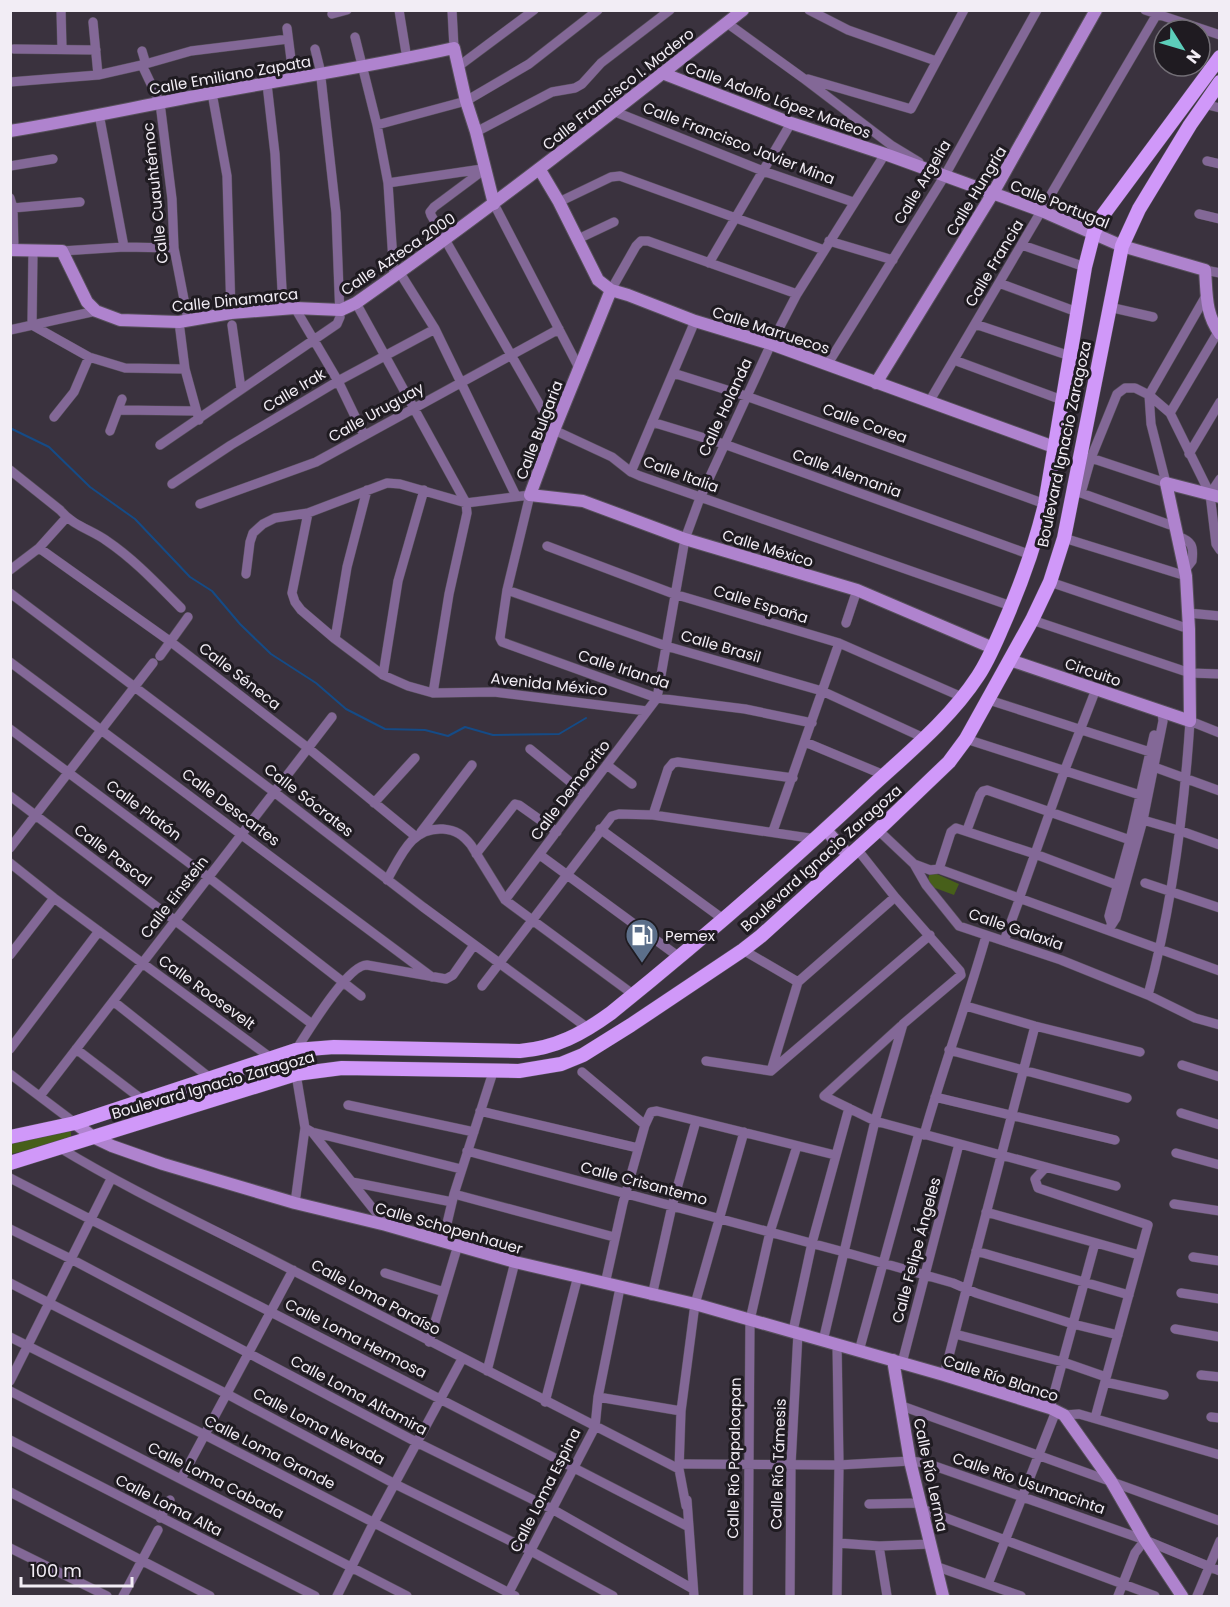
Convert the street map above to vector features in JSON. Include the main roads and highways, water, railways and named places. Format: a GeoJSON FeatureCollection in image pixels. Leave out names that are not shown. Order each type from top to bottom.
{"type":"FeatureCollection","features":[{"type":"Feature","properties":{"kind":"main road","name":"Boulevard Ignacio Zaragoza"},"geometry":{"type":"LineString","coordinates":[[10,1137],[75,1123],[296,1050],[334,1047],[520,1051],[554,1045],[589,1029],[634,995],[821,834],[924,738],[962,697],[993,648],[1031,555],[1045,504],[1085,267],[1094,232],[1118,193],[1220,57]]}},
{"type":"Feature","properties":{"kind":"main road","name":"Boulevard Ignacio Zaragoza"},"geometry":{"type":"LineString","coordinates":[[10,1163],[296,1074],[342,1068],[519,1071],[561,1064],[583,1055],[742,950],[853,853],[949,762],[966,739],[989,700],[1032,620],[1050,582],[1077,493],[1109,307],[1122,246],[1139,209],[1220,82]]}},
{"type":"Feature","properties":{"kind":"waterway"},"geometry":{"type":"LineString","coordinates":[[10,428],[49,447],[90,487],[135,519],[190,577],[212,591],[240,624],[271,654],[316,683],[346,709],[385,729],[425,730],[448,736],[465,727],[493,735],[559,734],[586,718]]}},
{"type":"Feature","properties":{"kind":"place","name":"Pemex"},"geometry":{"type":"Point","coordinates":[642,964]}}]}
